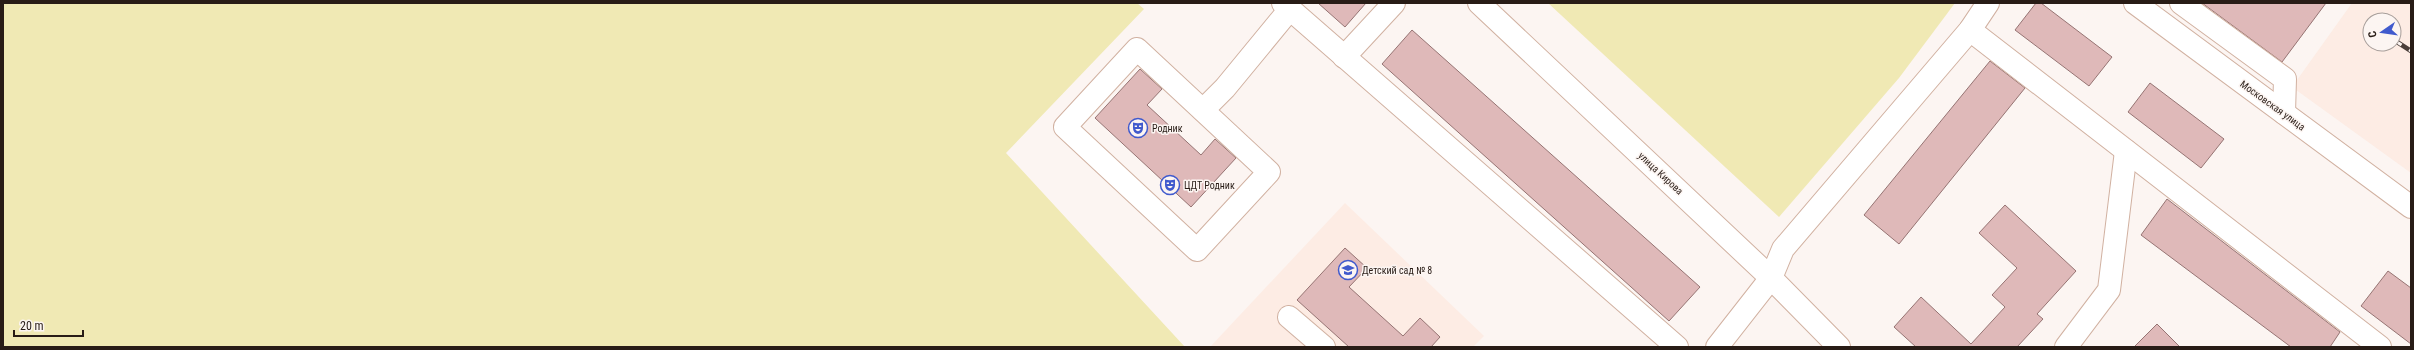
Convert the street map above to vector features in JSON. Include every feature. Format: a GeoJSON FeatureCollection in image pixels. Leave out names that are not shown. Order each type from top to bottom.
{"type":"FeatureCollection","features":[{"type":"Feature","properties":{"kind":"street"},"geometry":{"type":"LineString","coordinates":[[1344,57],[1394,3]]}},
{"type":"Feature","properties":{"kind":"street","name":"улица Кирова"},"geometry":{"type":"LineString","coordinates":[[1479,3],[1771,278],[1839,347]]}},
{"type":"Feature","properties":{"kind":"street"},"geometry":{"type":"LineString","coordinates":[[1717,347],[1771,278],[1783,249],[1970,30],[1988,3]]}},
{"type":"Feature","properties":{"kind":"street","name":"Московская улица"},"geometry":{"type":"LineString","coordinates":[[2135,3],[2411,207]]}},
{"type":"Feature","properties":{"kind":"street"},"geometry":{"type":"LineString","coordinates":[[2160,21],[2182,4],[2284,79],[2284,113]]}},
{"type":"Feature","properties":{"kind":"street"},"geometry":{"type":"LineString","coordinates":[[1203,110],[1226,88],[1287,6],[1677,347]]}},
{"type":"Feature","properties":{"kind":"street"},"geometry":{"type":"LineString","coordinates":[[1970,30],[2126,151],[2369,344]]}},
{"type":"Feature","properties":{"kind":"street"},"geometry":{"type":"LineString","coordinates":[[2203,54],[2234,42]]}},
{"type":"Feature","properties":{"kind":"street"},"geometry":{"type":"LineString","coordinates":[[1137,49],[1203,110],[1269,172],[1197,250],[1065,127],[1137,49]]}},
{"type":"Feature","properties":{"kind":"street"},"geometry":{"type":"LineString","coordinates":[[2066,347],[2109,290],[2126,151]]}},
{"type":"Feature","properties":{"kind":"street"},"geometry":{"type":"LineString","coordinates":[[1289,317],[1324,347]]}},
{"type":"Feature","properties":{"kind":"shaded area"},"geometry":{"type":"Polygon","coordinates":[[[3,3],[1137,3],[1144,9],[1006,153],[1185,347],[3,347],[3,3]]]}},
{"type":"Feature","properties":{"kind":"shaded area"},"geometry":{"type":"Polygon","coordinates":[[[1548,3],[1955,3],[1899,78],[1779,217],[1548,3]]]}},
{"type":"Feature","properties":{"kind":"shaded area"},"geometry":{"type":"Polygon","coordinates":[[[2352,3],[2411,3],[2411,173],[2292,87],[2352,3]]]}},
{"type":"Feature","properties":{"kind":"shaded area","name":"Детский сад № 8"},"geometry":{"type":"Polygon","coordinates":[[[1345,203],[1484,336],[1473,347],[1210,347],[1345,203]]]}},
{"type":"Feature","properties":{"kind":"building"},"geometry":{"type":"Polygon","coordinates":[[[1318,3],[1366,3],[1345,27],[1318,3]]]}},
{"type":"Feature","properties":{"kind":"building"},"geometry":{"type":"Polygon","coordinates":[[[2036,3],[2041,3],[2112,57],[2089,86],[2015,30],[2036,3]]]}},
{"type":"Feature","properties":{"kind":"building"},"geometry":{"type":"Polygon","coordinates":[[[2202,3],[2326,3],[2282,62],[2202,3]]]}},
{"type":"Feature","properties":{"kind":"building"},"geometry":{"type":"Polygon","coordinates":[[[1412,30],[1700,287],[1669,321],[1382,64],[1412,30]]]}},
{"type":"Feature","properties":{"kind":"building"},"geometry":{"type":"Polygon","coordinates":[[[1990,61],[2025,88],[1899,244],[1864,215],[1990,61]]]}},
{"type":"Feature","properties":{"kind":"building","name":"Родник"},"geometry":{"type":"Polygon","coordinates":[[[1140,69],[1162,89],[1147,105],[1201,155],[1215,139],[1236,158],[1191,207],[1095,118],[1140,69]]]}},
{"type":"Feature","properties":{"kind":"building"},"geometry":{"type":"Polygon","coordinates":[[[2150,83],[2224,139],[2201,168],[2128,112],[2150,83]]]}},
{"type":"Feature","properties":{"kind":"building"},"geometry":{"type":"Polygon","coordinates":[[[2167,199],[2340,332],[2330,347],[2291,347],[2141,235],[2167,199]]]}},
{"type":"Feature","properties":{"kind":"building"},"geometry":{"type":"Polygon","coordinates":[[[2005,205],[2076,271],[2037,314],[2043,319],[2017,347],[1916,347],[1894,327],[1921,297],[1971,344],[2005,307],[1992,295],[2017,268],[1979,233],[2005,205]]]}},
{"type":"Feature","properties":{"kind":"building","name":"Детский сад № 8"},"geometry":{"type":"Polygon","coordinates":[[[1345,248],[1367,268],[1349,287],[1403,336],[1420,318],[1440,337],[1431,347],[1349,347],[1297,300],[1345,248]]]}},
{"type":"Feature","properties":{"kind":"building"},"geometry":{"type":"Polygon","coordinates":[[[2388,271],[2411,288],[2411,344],[2361,306],[2388,271]]]}},
{"type":"Feature","properties":{"kind":"building"},"geometry":{"type":"Polygon","coordinates":[[[2157,324],[2180,347],[2134,347],[2157,324]]]}},
{"type":"Feature","properties":{"kind":"railway"},"geometry":{"type":"LineString","coordinates":[[2402,45],[2411,51]]}},
{"type":"Feature","properties":{"kind":"place","name":"Родник"},"geometry":{"type":"Point","coordinates":[1138,128]}},
{"type":"Feature","properties":{"kind":"place","name":"ЦДТ Родник"},"geometry":{"type":"Point","coordinates":[1170,185]}},
{"type":"Feature","properties":{"kind":"place","name":"Детский сад № 8"},"geometry":{"type":"Point","coordinates":[1348,270]}}]}
